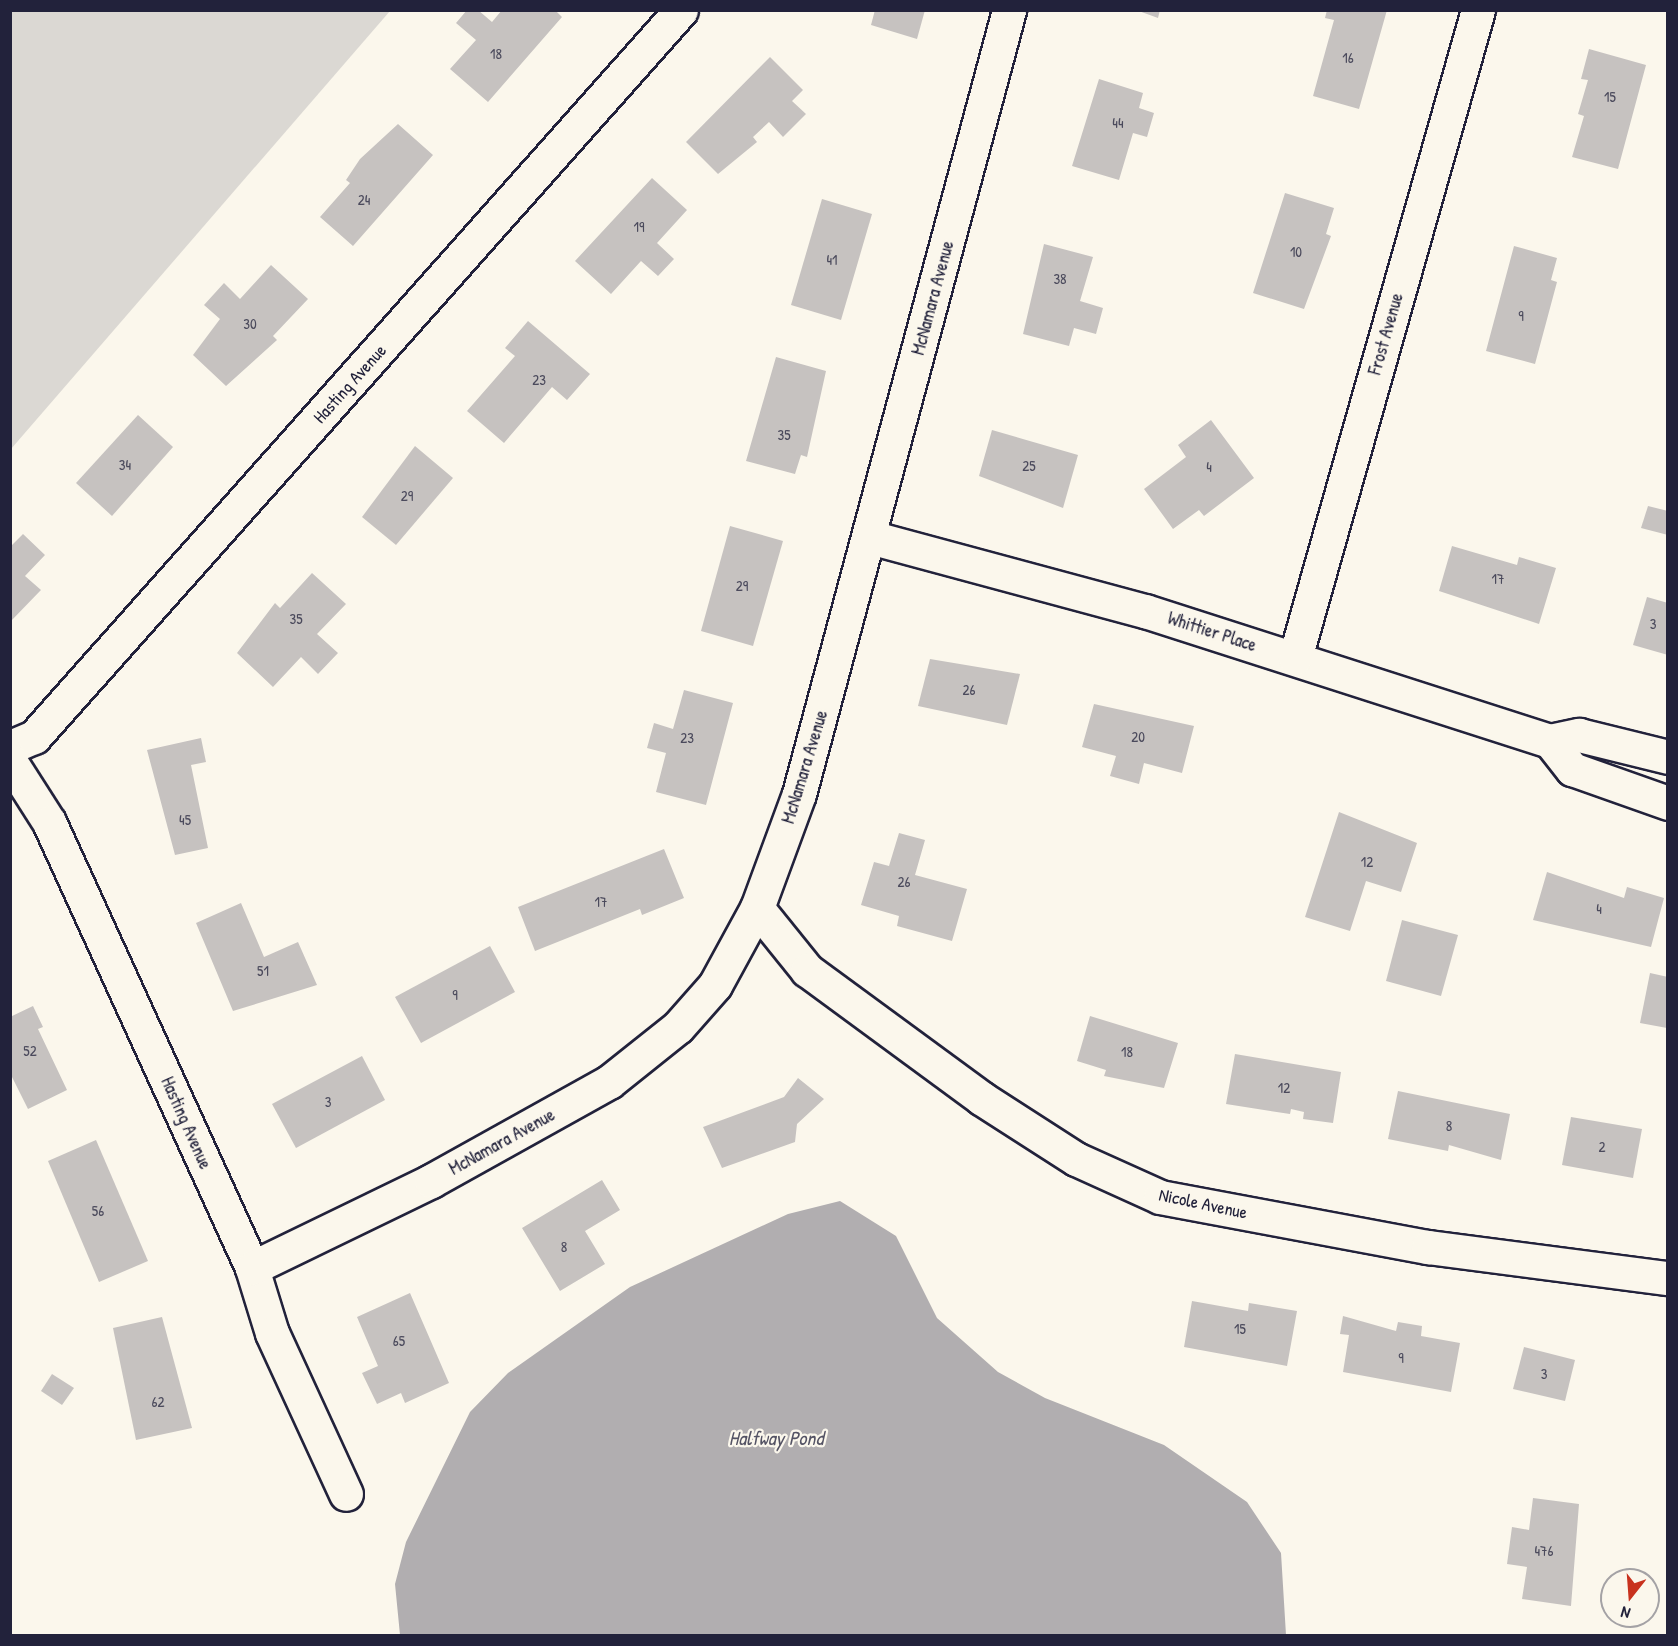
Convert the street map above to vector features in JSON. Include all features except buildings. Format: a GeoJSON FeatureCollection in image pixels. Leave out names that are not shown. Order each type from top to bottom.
{"type":"FeatureCollection","features":[{"type":"Feature","properties":{"kind":"street","name":"Hasting Avenue"},"geometry":{"type":"LineString","coordinates":[[10,747],[34,737],[681,10]]}},
{"type":"Feature","properties":{"kind":"street","name":"McNamara Avenue"},"geometry":{"type":"LineString","coordinates":[[252,1268],[431,1181],[609,1082],[678,1027],[715,985],[758,908],[799,794],[870,537],[1009,10]]}},
{"type":"Feature","properties":{"kind":"street","name":"Frost Avenue"},"geometry":{"type":"LineString","coordinates":[[1295,658],[1478,10]]}},
{"type":"Feature","properties":{"kind":"street","name":"Whittier Place"},"geometry":{"type":"LineString","coordinates":[[870,537],[1145,610],[1550,741],[1579,735],[1668,757]]}},
{"type":"Feature","properties":{"kind":"street"},"geometry":{"type":"LineString","coordinates":[[1550,741],[1572,769],[1668,803]]}},
{"type":"Feature","properties":{"kind":"street","name":"Hasting Avenue"},"geometry":{"type":"LineString","coordinates":[[10,761],[49,822],[252,1268],[272,1333],[346,1494]]}},
{"type":"Feature","properties":{"kind":"street","name":"Nicole Avenue"},"geometry":{"type":"LineString","coordinates":[[758,908],[807,970],[981,1098],[1076,1159],[1160,1197],[1428,1247],[1668,1278]]}},
{"type":"Feature","properties":{"kind":"shaded area"},"geometry":{"type":"Polygon","coordinates":[[[10,11],[390,11],[11,449],[10,11]]]}},
{"type":"Feature","properties":{"kind":"water","name":"Halfway Pond"},"geometry":{"type":"Polygon","coordinates":[[[840,1201],[896,1236],[937,1318],[998,1372],[1045,1398],[1164,1445],[1247,1502],[1281,1553],[1286,1635],[400,1635],[395,1584],[406,1542],[470,1412],[508,1373],[630,1287],[788,1214],[840,1201]]]}}]}
